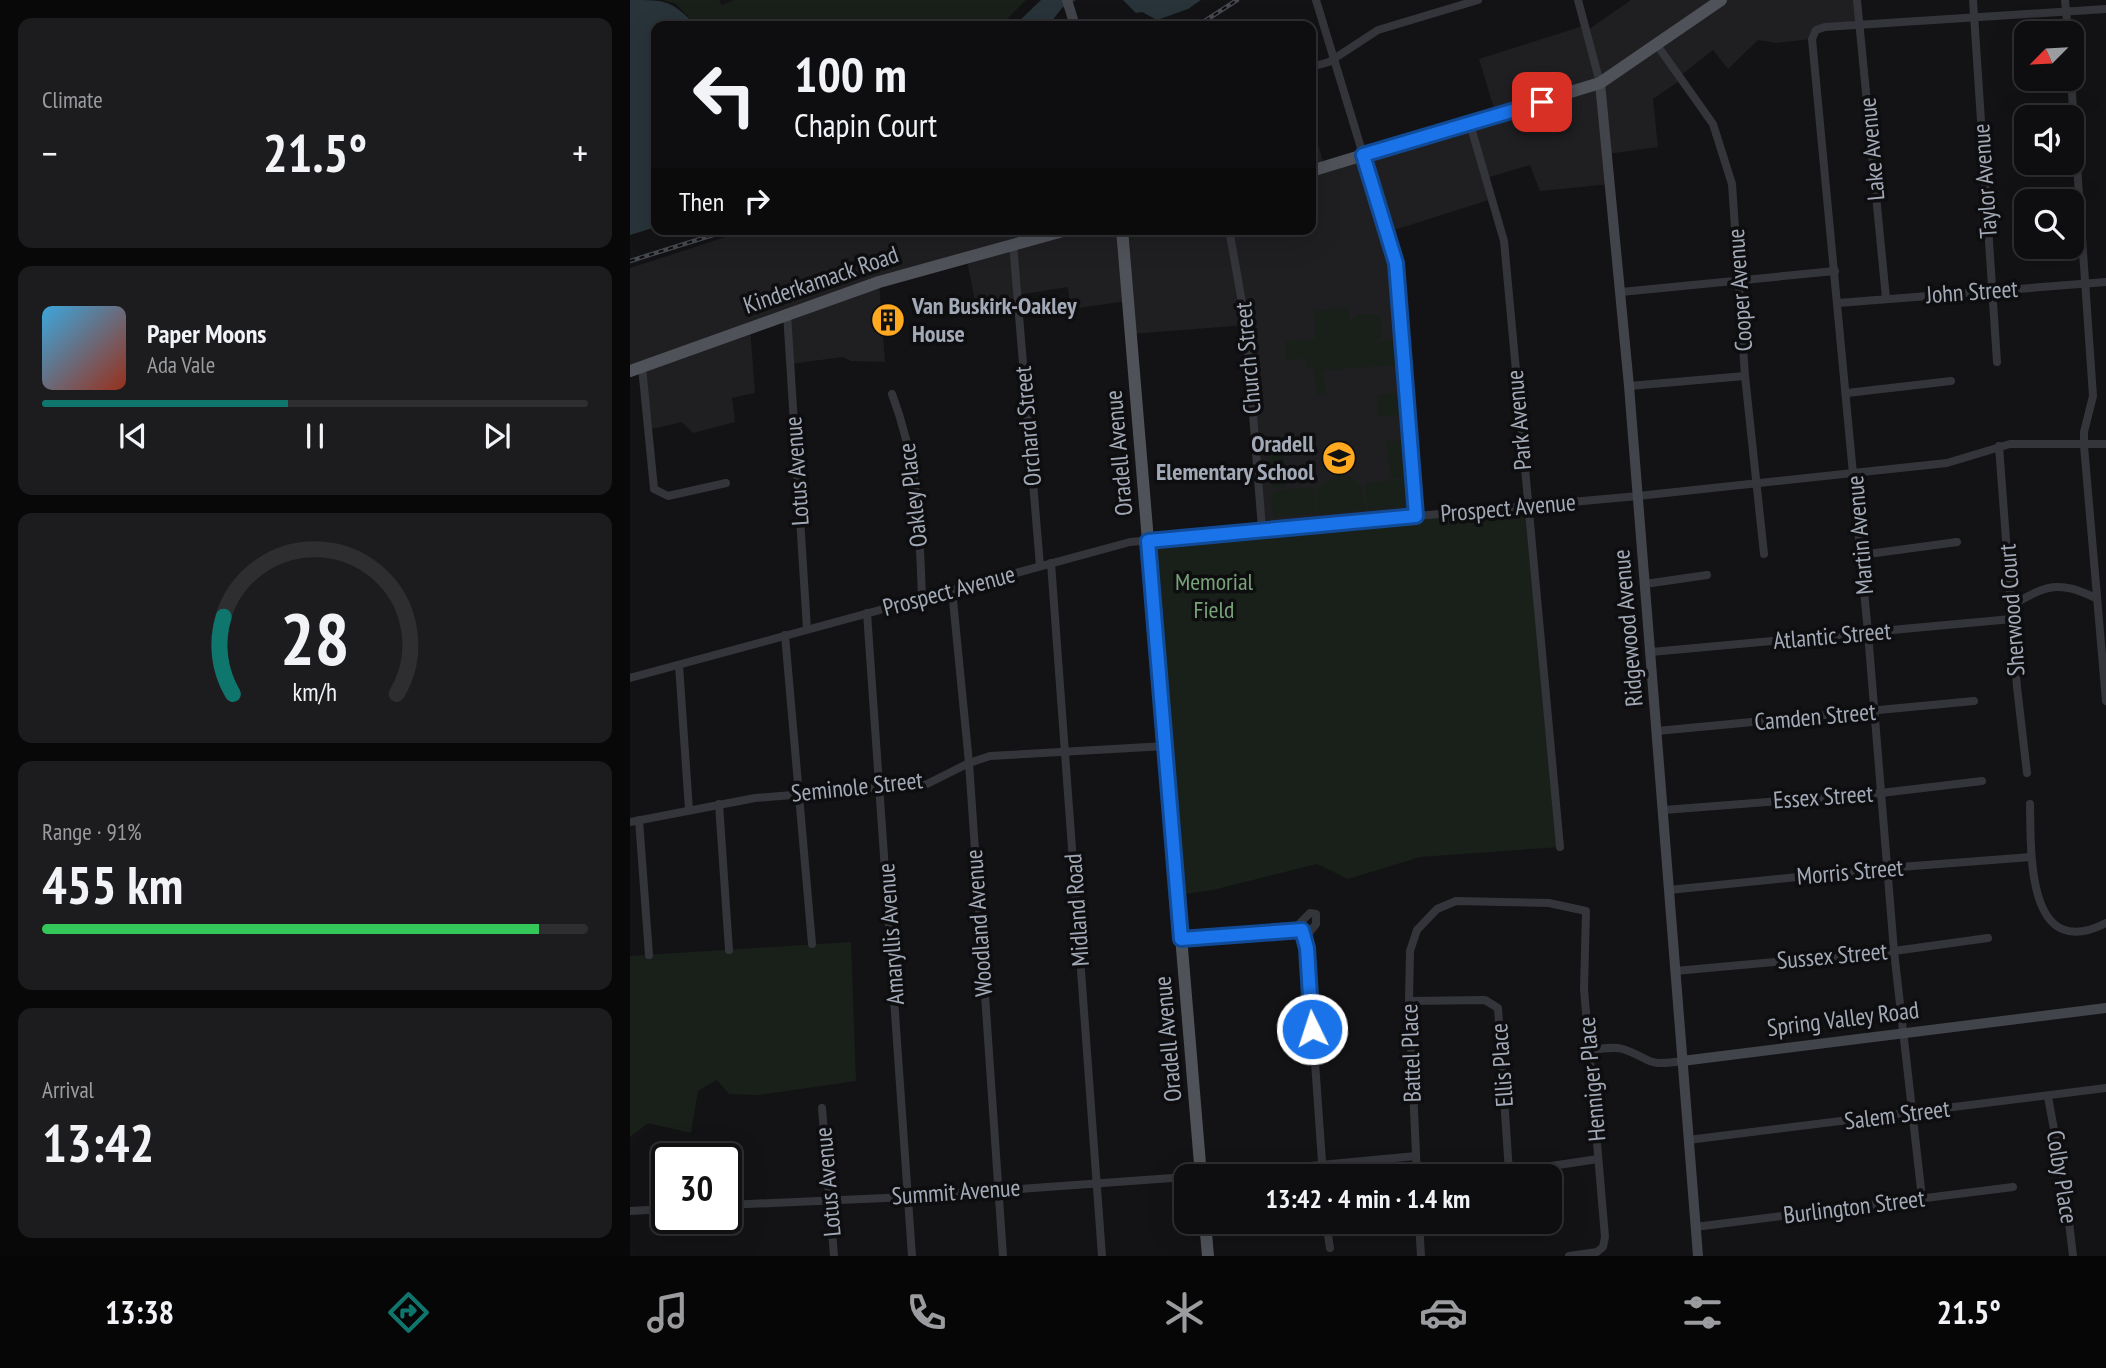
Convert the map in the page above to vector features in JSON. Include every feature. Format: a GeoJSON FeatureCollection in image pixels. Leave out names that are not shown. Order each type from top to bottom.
{"type":"FeatureCollection","features":[{"type":"Feature","properties":{"kind":"main road"},"geometry":{"type":"LineString","coordinates":[[1316,170],[1600,83],[1721,0]]}},
{"type":"Feature","properties":{"kind":"main road","name":"Kinderkamack Road"},"geometry":{"type":"LineString","coordinates":[[636,369],[891,278],[1046,235]]}},
{"type":"Feature","properties":{"kind":"main road","name":"Oradell Avenue"},"geometry":{"type":"LineString","coordinates":[[1122,235],[1201,1164]]}},
{"type":"Feature","properties":{"kind":"main road"},"geometry":{"type":"LineString","coordinates":[[1206,1234],[1208,1256]]}},
{"type":"Feature","properties":{"kind":"street"},"geometry":{"type":"LineString","coordinates":[[1317,0],[1396,263],[1416,516]]}},
{"type":"Feature","properties":{"kind":"street"},"geometry":{"type":"LineString","coordinates":[[1316,65],[1334,58],[1378,30],[1478,0]]}},
{"type":"Feature","properties":{"kind":"street","name":"Ridgewood Avenue"},"geometry":{"type":"LineString","coordinates":[[1578,0],[1600,83],[1621,292],[1698,1256]]}},
{"type":"Feature","properties":{"kind":"street","name":"Lake Avenue"},"geometry":{"type":"LineString","coordinates":[[1857,0],[1886,298]]}},
{"type":"Feature","properties":{"kind":"street","name":"Taylor Avenue"},"geometry":{"type":"LineString","coordinates":[[1973,0],[1997,362]]}},
{"type":"Feature","properties":{"kind":"street"},"geometry":{"type":"LineString","coordinates":[[2065,0],[2067,21]]}},
{"type":"Feature","properties":{"kind":"street"},"geometry":{"type":"LineString","coordinates":[[1068,4],[1073,21]]}},
{"type":"Feature","properties":{"kind":"street"},"geometry":{"type":"LineString","coordinates":[[1861,25],[2106,9]]}},
{"type":"Feature","properties":{"kind":"street","name":"Martin Avenue"},"geometry":{"type":"LineString","coordinates":[[1861,25],[1819,28],[1812,39],[1847,393],[1901,1032],[1922,1198]]}},
{"type":"Feature","properties":{"kind":"street","name":"Cooper Avenue"},"geometry":{"type":"LineString","coordinates":[[1657,45],[1713,124],[1732,184],[1745,376],[1764,554]]}},
{"type":"Feature","properties":{"kind":"street"},"geometry":{"type":"LineString","coordinates":[[2072,91],[2092,396],[2084,432],[2084,446],[2106,701]]}},
{"type":"Feature","properties":{"kind":"street","name":"Park Avenue"},"geometry":{"type":"LineString","coordinates":[[1470,124],[1504,241],[1560,847]]}},
{"type":"Feature","properties":{"kind":"street","name":"Church Street"},"geometry":{"type":"LineString","coordinates":[[1230,235],[1246,325],[1262,529]]}},
{"type":"Feature","properties":{"kind":"street","name":"Orchard Street"},"geometry":{"type":"LineString","coordinates":[[1013,243],[1040,566]]}},
{"type":"Feature","properties":{"kind":"street"},"geometry":{"type":"LineString","coordinates":[[1621,292],[1835,271]]}},
{"type":"Feature","properties":{"kind":"street","name":"John Street"},"geometry":{"type":"LineString","coordinates":[[1838,303],[2106,282]]}},
{"type":"Feature","properties":{"kind":"street","name":"Lotus Avenue"},"geometry":{"type":"LineString","coordinates":[[787,313],[807,629]]}},
{"type":"Feature","properties":{"kind":"street"},"geometry":{"type":"LineString","coordinates":[[636,369],[654,489],[668,496],[726,483]]}},
{"type":"Feature","properties":{"kind":"street"},"geometry":{"type":"LineString","coordinates":[[1629,386],[1745,376]]}},
{"type":"Feature","properties":{"kind":"street"},"geometry":{"type":"LineString","coordinates":[[1847,393],[1951,381]]}},
{"type":"Feature","properties":{"kind":"street","name":"Oakley Place"},"geometry":{"type":"LineString","coordinates":[[892,394],[910,443],[916,478],[922,598]]}},
{"type":"Feature","properties":{"kind":"street","name":"Prospect Avenue"},"geometry":{"type":"LineString","coordinates":[[630,678],[1130,542],[1638,496],[1959,461],[1999,446],[2022,443],[2084,446],[2106,444]]}},
{"type":"Feature","properties":{"kind":"street","name":"Sherwood Court"},"geometry":{"type":"LineString","coordinates":[[1999,446],[2027,773]]}},
{"type":"Feature","properties":{"kind":"street"},"geometry":{"type":"LineString","coordinates":[[1861,555],[1957,542]]}},
{"type":"Feature","properties":{"kind":"street","name":"Midland Road"},"geometry":{"type":"LineString","coordinates":[[1051,563],[1102,1256]]}},
{"type":"Feature","properties":{"kind":"street"},"geometry":{"type":"LineString","coordinates":[[1645,584],[1707,575]]}},
{"type":"Feature","properties":{"kind":"street"},"geometry":{"type":"LineString","coordinates":[[2012,605],[2032,592],[2050,586],[2070,587],[2096,598]]}},
{"type":"Feature","properties":{"kind":"street","name":"Woodland Avenue"},"geometry":{"type":"LineString","coordinates":[[952,590],[969,763],[1003,1256]]}},
{"type":"Feature","properties":{"kind":"street","name":"Amaryllis Avenue"},"geometry":{"type":"LineString","coordinates":[[867,613],[912,1256]]}},
{"type":"Feature","properties":{"kind":"street","name":"Atlantic Street"},"geometry":{"type":"LineString","coordinates":[[1651,652],[2012,619]]}},
{"type":"Feature","properties":{"kind":"street"},"geometry":{"type":"LineString","coordinates":[[785,635],[812,944]]}},
{"type":"Feature","properties":{"kind":"street"},"geometry":{"type":"LineString","coordinates":[[679,664],[689,810]]}},
{"type":"Feature","properties":{"kind":"street","name":"Camden Street"},"geometry":{"type":"LineString","coordinates":[[1657,731],[1974,701]]}},
{"type":"Feature","properties":{"kind":"street","name":"Seminole Street"},"geometry":{"type":"LineString","coordinates":[[634,821],[719,804],[800,793],[927,783],[990,756],[1166,746]]}},
{"type":"Feature","properties":{"kind":"street","name":"Essex Street"},"geometry":{"type":"LineString","coordinates":[[1664,810],[1982,782]]}},
{"type":"Feature","properties":{"kind":"street"},"geometry":{"type":"LineString","coordinates":[[719,804],[729,950]]}},
{"type":"Feature","properties":{"kind":"street"},"geometry":{"type":"LineString","coordinates":[[2030,804],[2031,857],[2039,904],[2049,919],[2076,932],[2106,923]]}},
{"type":"Feature","properties":{"kind":"street"},"geometry":{"type":"LineString","coordinates":[[634,821],[649,954]]}},
{"type":"Feature","properties":{"kind":"street","name":"Morris Street"},"geometry":{"type":"LineString","coordinates":[[1669,890],[1887,868],[2031,857]]}},
{"type":"Feature","properties":{"kind":"street","name":"Battel Place"},"geometry":{"type":"LineString","coordinates":[[1416,1164],[1409,1001],[1410,951],[1417,930],[1437,909],[1455,901],[1549,903],[1586,911]]}},
{"type":"Feature","properties":{"kind":"street","name":"Henniger Place"},"geometry":{"type":"LineString","coordinates":[[1569,1256],[1597,1252],[1603,1247],[1588,1051],[1583,941],[1586,911]]}},
{"type":"Feature","properties":{"kind":"street"},"geometry":{"type":"LineString","coordinates":[[1181,939],[1300,932],[1322,1164]]}},
{"type":"Feature","properties":{"kind":"street","name":"Sussex Street"},"geometry":{"type":"LineString","coordinates":[[1675,971],[1894,951],[1987,938]]}},
{"type":"Feature","properties":{"kind":"street","name":"Ellis Place"},"geometry":{"type":"LineString","coordinates":[[1409,1001],[1485,1000],[1498,1009],[1508,1164]]}},
{"type":"Feature","properties":{"kind":"street","name":"Spring Valley Road"},"geometry":{"type":"LineString","coordinates":[[1588,1051],[1622,1049],[1650,1063],[1682,1061],[2106,1008]]}},
{"type":"Feature","properties":{"kind":"street","name":"Salem Street"},"geometry":{"type":"LineString","coordinates":[[1688,1140],[2106,1088]]}},
{"type":"Feature","properties":{"kind":"street","name":"Colby Place"},"geometry":{"type":"LineString","coordinates":[[2048,1097],[2065,1188],[2073,1256]]}},
{"type":"Feature","properties":{"kind":"street","name":"Lotus Avenue"},"geometry":{"type":"LineString","coordinates":[[822,1108],[834,1256]]}},
{"type":"Feature","properties":{"kind":"street"},"geometry":{"type":"LineString","coordinates":[[1332,1164],[1416,1156]]}},
{"type":"Feature","properties":{"kind":"street"},"geometry":{"type":"LineString","coordinates":[[1562,1164],[1598,1159]]}},
{"type":"Feature","properties":{"kind":"street","name":"Summit Avenue"},"geometry":{"type":"LineString","coordinates":[[742,1204],[908,1197],[1174,1178]]}},
{"type":"Feature","properties":{"kind":"street","name":"Burlington Street"},"geometry":{"type":"LineString","coordinates":[[1695,1227],[2013,1187]]}},
{"type":"Feature","properties":{"kind":"street"},"geometry":{"type":"LineString","coordinates":[[630,1211],[651,1210]]}},
{"type":"Feature","properties":{"kind":"street"},"geometry":{"type":"LineString","coordinates":[[1328,1234],[1330,1248]]}},
{"type":"Feature","properties":{"kind":"street"},"geometry":{"type":"LineString","coordinates":[[1420,1234],[1421,1256]]}},
{"type":"Feature","properties":{"kind":"shaded area"},"geometry":{"type":"Polygon","coordinates":[[[630,0],[653,0],[674,6],[691,21],[651,21],[651,229],[630,235],[630,0]]]}},
{"type":"Feature","properties":{"kind":"shaded area"},"geometry":{"type":"Polygon","coordinates":[[[1041,0],[1076,0],[1062,8],[1052,21],[1019,21],[1041,0]]]}},
{"type":"Feature","properties":{"kind":"shaded area"},"geometry":{"type":"Polygon","coordinates":[[[1123,0],[1201,0],[1188,9],[1157,20],[1142,12],[1136,13],[1123,0]]]}},
{"type":"Feature","properties":{"kind":"shaded area"},"geometry":{"type":"Polygon","coordinates":[[[1631,0],[1857,0],[1861,25],[1825,27],[1812,39],[1776,43],[1758,40],[1728,69],[1713,50],[1680,76],[1682,79],[1653,99],[1658,147],[1607,154],[1611,184],[1540,191],[1530,165],[1486,178],[1492,199],[1388,232],[1396,263],[1416,516],[1262,529],[1246,325],[1131,334],[1128,301],[1070,309],[1068,287],[1018,295],[1019,316],[978,316],[966,256],[879,282],[885,362],[851,361],[843,357],[790,364],[787,313],[750,327],[755,393],[732,398],[735,422],[693,433],[682,422],[647,430],[642,368],[630,371],[630,268],[732,235],[1316,235],[1316,138],[1325,167],[1496,115],[1479,59],[1586,25],[1588,30],[1631,0]]]}},
{"type":"Feature","properties":{"kind":"green space"},"geometry":{"type":"Polygon","coordinates":[[[663,0],[719,0],[722,5],[734,0],[1026,0],[1005,21],[692,21],[676,4],[663,0]]]}},
{"type":"Feature","properties":{"kind":"green space"},"geometry":{"type":"Polygon","coordinates":[[[1348,307],[1350,327],[1352,318],[1360,314],[1380,315],[1382,337],[1373,343],[1392,339],[1396,365],[1323,370],[1326,394],[1318,395],[1313,368],[1307,368],[1306,358],[1286,360],[1285,342],[1316,339],[1314,311],[1348,307]]]}},
{"type":"Feature","properties":{"kind":"green space"},"geometry":{"type":"Polygon","coordinates":[[[1400,393],[1402,415],[1378,417],[1377,395],[1400,393]]]}},
{"type":"Feature","properties":{"kind":"green space"},"geometry":{"type":"Polygon","coordinates":[[[1404,440],[1408,477],[1386,479],[1390,476],[1387,442],[1404,440]]]}},
{"type":"Feature","properties":{"kind":"green space"},"geometry":{"type":"Polygon","coordinates":[[[1283,448],[1286,487],[1275,488],[1271,484],[1269,449],[1283,448]]]}},
{"type":"Feature","properties":{"kind":"green space"},"geometry":{"type":"Polygon","coordinates":[[[1338,475],[1356,481],[1365,510],[1318,514],[1316,497],[1320,485],[1338,475]]]}},
{"type":"Feature","properties":{"kind":"green space"},"geometry":{"type":"Polygon","coordinates":[[[1408,479],[1409,506],[1368,510],[1365,483],[1408,479]]]}},
{"type":"Feature","properties":{"kind":"green space"},"geometry":{"type":"Polygon","coordinates":[[[1314,487],[1316,514],[1273,517],[1271,502],[1274,491],[1314,487]]]}},
{"type":"Feature","properties":{"kind":"green space","name":"Memorial Field"},"geometry":{"type":"Polygon","coordinates":[[[1527,506],[1560,847],[1420,857],[1348,879],[1317,864],[1213,890],[1177,895],[1148,541],[1527,506]]]}},
{"type":"Feature","properties":{"kind":"green space"},"geometry":{"type":"Polygon","coordinates":[[[851,942],[856,1081],[758,1095],[729,1094],[717,1080],[698,1091],[691,1133],[648,1123],[630,1137],[630,956],[851,942]]]}},
{"type":"Feature","properties":{"kind":"railway"},"geometry":{"type":"LineString","coordinates":[[1205,21],[1237,0]]}},
{"type":"Feature","properties":{"kind":"railway"},"geometry":{"type":"LineString","coordinates":[[630,261],[713,235]]}},
{"type":"Feature","properties":{"kind":"place","name":"Van Buskirk-Oakley House"},"geometry":{"type":"Point","coordinates":[888,320]}},
{"type":"Feature","properties":{"kind":"place","name":"Oradell Elementary School"},"geometry":{"type":"Point","coordinates":[1339,458]}},
{"type":"Feature","properties":{"kind":"route"},"geometry":{"type":"LineString","coordinates":[[1312,1029],[1307,948],[1302,930],[1181,939],[1148,541],[1416,516],[1396,263],[1363,155],[1542,102]]}}]}
